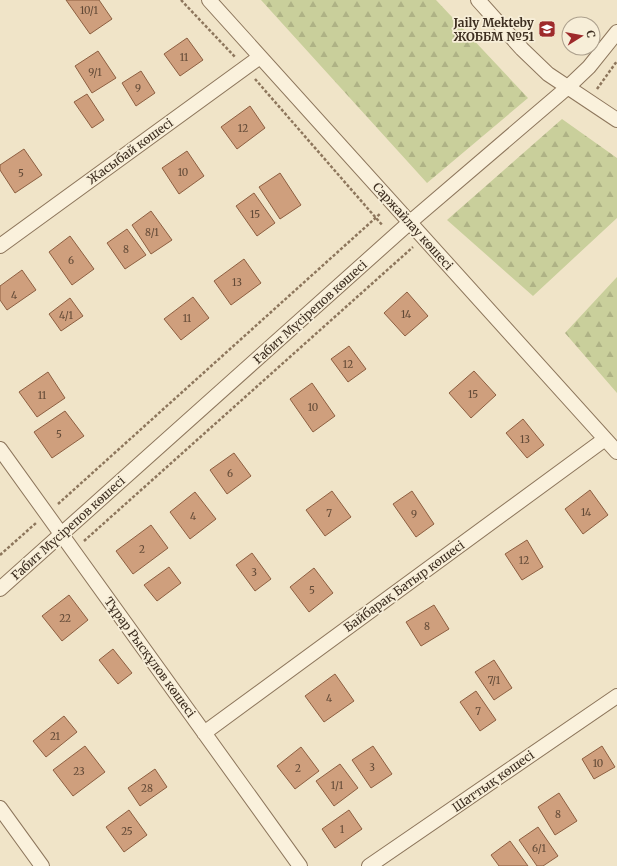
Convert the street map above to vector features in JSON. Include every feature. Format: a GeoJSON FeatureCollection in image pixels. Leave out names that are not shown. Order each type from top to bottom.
{"type":"FeatureCollection","features":[{"type":"Feature","properties":{"kind":"street","name":"Саржайлау көшесі"},"geometry":{"type":"LineString","coordinates":[[209,0],[617,452]]}},
{"type":"Feature","properties":{"kind":"street"},"geometry":{"type":"LineString","coordinates":[[478,0],[522,50],[548,74],[617,120]]}},
{"type":"Feature","properties":{"kind":"street","name":"Ғабит Мүсірепов көшесі"},"geometry":{"type":"LineString","coordinates":[[0,589],[393,237],[568,87],[617,32]]}},
{"type":"Feature","properties":{"kind":"street","name":"Жасыбай көшесі"},"geometry":{"type":"LineString","coordinates":[[0,246],[260,57]]}},
{"type":"Feature","properties":{"kind":"street","name":"Байбарақ Батыр көшесі"},"geometry":{"type":"LineString","coordinates":[[204,732],[605,439]]}},
{"type":"Feature","properties":{"kind":"street","name":"Тұрар Рысқұлов көшесі"},"geometry":{"type":"LineString","coordinates":[[0,449],[300,866]]}},
{"type":"Feature","properties":{"kind":"street","name":"Шаттық көшесі"},"geometry":{"type":"LineString","coordinates":[[369,866],[617,696]]}},
{"type":"Feature","properties":{"kind":"street"},"geometry":{"type":"LineString","coordinates":[[0,808],[42,866]]}},
{"type":"Feature","properties":{"kind":"path"},"geometry":{"type":"LineString","coordinates":[[181,0],[245,68],[393,237]]}},
{"type":"Feature","properties":{"kind":"path"},"geometry":{"type":"LineString","coordinates":[[588,101],[617,61]]}},
{"type":"Feature","properties":{"kind":"path"},"geometry":{"type":"LineString","coordinates":[[0,555],[392,203]]}},
{"type":"Feature","properties":{"kind":"path"},"geometry":{"type":"LineString","coordinates":[[73,551],[423,238]]}},
{"type":"Feature","properties":{"kind":"green space"},"geometry":{"type":"Polygon","coordinates":[[[261,0],[436,0],[528,98],[427,183],[261,0]]]}},
{"type":"Feature","properties":{"kind":"green space"},"geometry":{"type":"Polygon","coordinates":[[[562,119],[617,158],[617,218],[533,296],[447,220],[562,119]]]}},
{"type":"Feature","properties":{"kind":"green space"},"geometry":{"type":"Polygon","coordinates":[[[617,277],[617,393],[565,333],[617,277]]]}},
{"type":"Feature","properties":{"kind":"building"},"geometry":{"type":"Polygon","coordinates":[[[66,0],[99,0],[112,19],[90,34],[66,0]]]}},
{"type":"Feature","properties":{"kind":"building"},"geometry":{"type":"Polygon","coordinates":[[[187,38],[203,60],[180,76],[164,54],[187,38]]]}},
{"type":"Feature","properties":{"kind":"building"},"geometry":{"type":"Polygon","coordinates":[[[98,51],[116,78],[92,93],[75,66],[98,51]]]}},
{"type":"Feature","properties":{"kind":"building"},"geometry":{"type":"Polygon","coordinates":[[[141,71],[155,93],[136,106],[122,83],[141,71]]]}},
{"type":"Feature","properties":{"kind":"building"},"geometry":{"type":"Polygon","coordinates":[[[87,94],[104,120],[92,128],[74,102],[87,94]]]}},
{"type":"Feature","properties":{"kind":"building"},"geometry":{"type":"Polygon","coordinates":[[[250,106],[265,128],[237,149],[221,127],[250,106]]]}},
{"type":"Feature","properties":{"kind":"building"},"geometry":{"type":"Polygon","coordinates":[[[24,149],[42,175],[15,193],[0,170],[0,165],[24,149]]]}},
{"type":"Feature","properties":{"kind":"building"},"geometry":{"type":"Polygon","coordinates":[[[187,151],[204,176],[179,194],[162,168],[187,151]]]}},
{"type":"Feature","properties":{"kind":"building"},"geometry":{"type":"Polygon","coordinates":[[[280,173],[301,205],[280,219],[259,187],[280,173]]]}},
{"type":"Feature","properties":{"kind":"building"},"geometry":{"type":"Polygon","coordinates":[[[254,193],[275,223],[257,236],[236,206],[254,193]]]}},
{"type":"Feature","properties":{"kind":"building"},"geometry":{"type":"Polygon","coordinates":[[[151,211],[172,240],[151,254],[132,225],[151,211]]]}},
{"type":"Feature","properties":{"kind":"building"},"geometry":{"type":"Polygon","coordinates":[[[127,229],[146,255],[125,269],[107,243],[127,229]]]}},
{"type":"Feature","properties":{"kind":"building"},"geometry":{"type":"Polygon","coordinates":[[[70,236],[94,269],[72,285],[49,252],[70,236]]]}},
{"type":"Feature","properties":{"kind":"building"},"geometry":{"type":"Polygon","coordinates":[[[244,259],[261,283],[231,305],[214,281],[244,259]]]}},
{"type":"Feature","properties":{"kind":"building"},"geometry":{"type":"Polygon","coordinates":[[[22,270],[36,290],[7,310],[0,300],[0,286],[22,270]]]}},
{"type":"Feature","properties":{"kind":"building"},"geometry":{"type":"Polygon","coordinates":[[[407,292],[428,316],[405,336],[384,313],[407,292]]]}},
{"type":"Feature","properties":{"kind":"building"},"geometry":{"type":"Polygon","coordinates":[[[193,297],[209,318],[181,340],[164,319],[193,297]]]}},
{"type":"Feature","properties":{"kind":"building"},"geometry":{"type":"Polygon","coordinates":[[[70,298],[83,316],[61,331],[49,314],[70,298]]]}},
{"type":"Feature","properties":{"kind":"building"},"geometry":{"type":"Polygon","coordinates":[[[349,346],[366,369],[348,382],[331,359],[349,346]]]}},
{"type":"Feature","properties":{"kind":"building"},"geometry":{"type":"Polygon","coordinates":[[[474,371],[496,395],[471,418],[449,393],[474,371]]]}},
{"type":"Feature","properties":{"kind":"building"},"geometry":{"type":"Polygon","coordinates":[[[48,372],[65,398],[37,417],[19,392],[48,372]]]}},
{"type":"Feature","properties":{"kind":"building"},"geometry":{"type":"Polygon","coordinates":[[[312,383],[335,416],[313,432],[290,399],[312,383]]]}},
{"type":"Feature","properties":{"kind":"building"},"geometry":{"type":"Polygon","coordinates":[[[65,411],[84,436],[52,458],[34,432],[65,411]]]}},
{"type":"Feature","properties":{"kind":"building"},"geometry":{"type":"Polygon","coordinates":[[[523,419],[544,445],[527,458],[506,433],[523,419]]]}},
{"type":"Feature","properties":{"kind":"building"},"geometry":{"type":"Polygon","coordinates":[[[234,453],[251,476],[227,494],[210,470],[234,453]]]}},
{"type":"Feature","properties":{"kind":"building"},"geometry":{"type":"Polygon","coordinates":[[[590,490],[608,515],[583,534],[565,509],[590,490]]]}},
{"type":"Feature","properties":{"kind":"building"},"geometry":{"type":"Polygon","coordinates":[[[332,491],[351,517],[325,536],[306,510],[332,491]]]}},
{"type":"Feature","properties":{"kind":"building"},"geometry":{"type":"Polygon","coordinates":[[[412,491],[434,524],[416,537],[393,504],[412,491]]]}},
{"type":"Feature","properties":{"kind":"building"},"geometry":{"type":"Polygon","coordinates":[[[195,492],[216,519],[190,539],[170,512],[195,492]]]}},
{"type":"Feature","properties":{"kind":"building"},"geometry":{"type":"Polygon","coordinates":[[[151,525],[168,548],[133,574],[116,551],[151,525]]]}},
{"type":"Feature","properties":{"kind":"building"},"geometry":{"type":"Polygon","coordinates":[[[527,540],[543,567],[522,580],[505,554],[527,540]]]}},
{"type":"Feature","properties":{"kind":"building"},"geometry":{"type":"Polygon","coordinates":[[[252,553],[271,579],[255,591],[236,565],[252,553]]]}},
{"type":"Feature","properties":{"kind":"building"},"geometry":{"type":"Polygon","coordinates":[[[169,567],[181,583],[157,601],[144,585],[169,567]]]}},
{"type":"Feature","properties":{"kind":"building"},"geometry":{"type":"Polygon","coordinates":[[[314,568],[333,593],[309,612],[290,587],[314,568]]]}},
{"type":"Feature","properties":{"kind":"building"},"geometry":{"type":"Polygon","coordinates":[[[69,595],[88,620],[62,641],[42,616],[69,595]]]}},
{"type":"Feature","properties":{"kind":"building"},"geometry":{"type":"Polygon","coordinates":[[[434,605],[449,629],[421,646],[406,622],[434,605]]]}},
{"type":"Feature","properties":{"kind":"building"},"geometry":{"type":"Polygon","coordinates":[[[113,649],[132,673],[118,684],[99,660],[113,649]]]}},
{"type":"Feature","properties":{"kind":"building"},"geometry":{"type":"Polygon","coordinates":[[[494,660],[512,688],[494,700],[475,672],[494,660]]]}},
{"type":"Feature","properties":{"kind":"building"},"geometry":{"type":"Polygon","coordinates":[[[335,674],[354,701],[324,722],[305,696],[335,674]]]}},
{"type":"Feature","properties":{"kind":"building"},"geometry":{"type":"Polygon","coordinates":[[[476,691],[496,720],[480,731],[460,702],[476,691]]]}},
{"type":"Feature","properties":{"kind":"building"},"geometry":{"type":"Polygon","coordinates":[[[64,716],[77,732],[46,757],[33,741],[64,716]]]}},
{"type":"Feature","properties":{"kind":"building"},"geometry":{"type":"Polygon","coordinates":[[[85,746],[105,772],[73,796],[53,770],[85,746]]]}},
{"type":"Feature","properties":{"kind":"building"},"geometry":{"type":"Polygon","coordinates":[[[373,746],[392,774],[371,788],[352,760],[373,746]]]}},
{"type":"Feature","properties":{"kind":"building"},"geometry":{"type":"Polygon","coordinates":[[[602,746],[615,767],[594,779],[582,759],[602,746]]]}},
{"type":"Feature","properties":{"kind":"building"},"geometry":{"type":"Polygon","coordinates":[[[301,747],[319,771],[295,789],[277,766],[301,747]]]}},
{"type":"Feature","properties":{"kind":"building"},"geometry":{"type":"Polygon","coordinates":[[[340,764],[358,788],[334,806],[316,781],[340,764]]]}},
{"type":"Feature","properties":{"kind":"building"},"geometry":{"type":"Polygon","coordinates":[[[155,769],[167,787],[140,806],[128,788],[155,769]]]}},
{"type":"Feature","properties":{"kind":"building"},"geometry":{"type":"Polygon","coordinates":[[[559,793],[577,821],[555,835],[538,807],[559,793]]]}},
{"type":"Feature","properties":{"kind":"building"},"geometry":{"type":"Polygon","coordinates":[[[129,810],[147,835],[124,852],[106,827],[129,810]]]}},
{"type":"Feature","properties":{"kind":"building"},"geometry":{"type":"Polygon","coordinates":[[[349,810],[362,829],[335,848],[322,829],[349,810]]]}},
{"type":"Feature","properties":{"kind":"building"},"geometry":{"type":"Polygon","coordinates":[[[538,827],[558,856],[543,866],[537,866],[519,840],[538,827]]]}},
{"type":"Feature","properties":{"kind":"building"},"geometry":{"type":"Polygon","coordinates":[[[510,841],[528,866],[499,866],[491,855],[510,841]]]}},
{"type":"Feature","properties":{"kind":"place","name":"Jaily Mekteby ЖОББМ №51"},"geometry":{"type":"Point","coordinates":[547,29]}}]}
